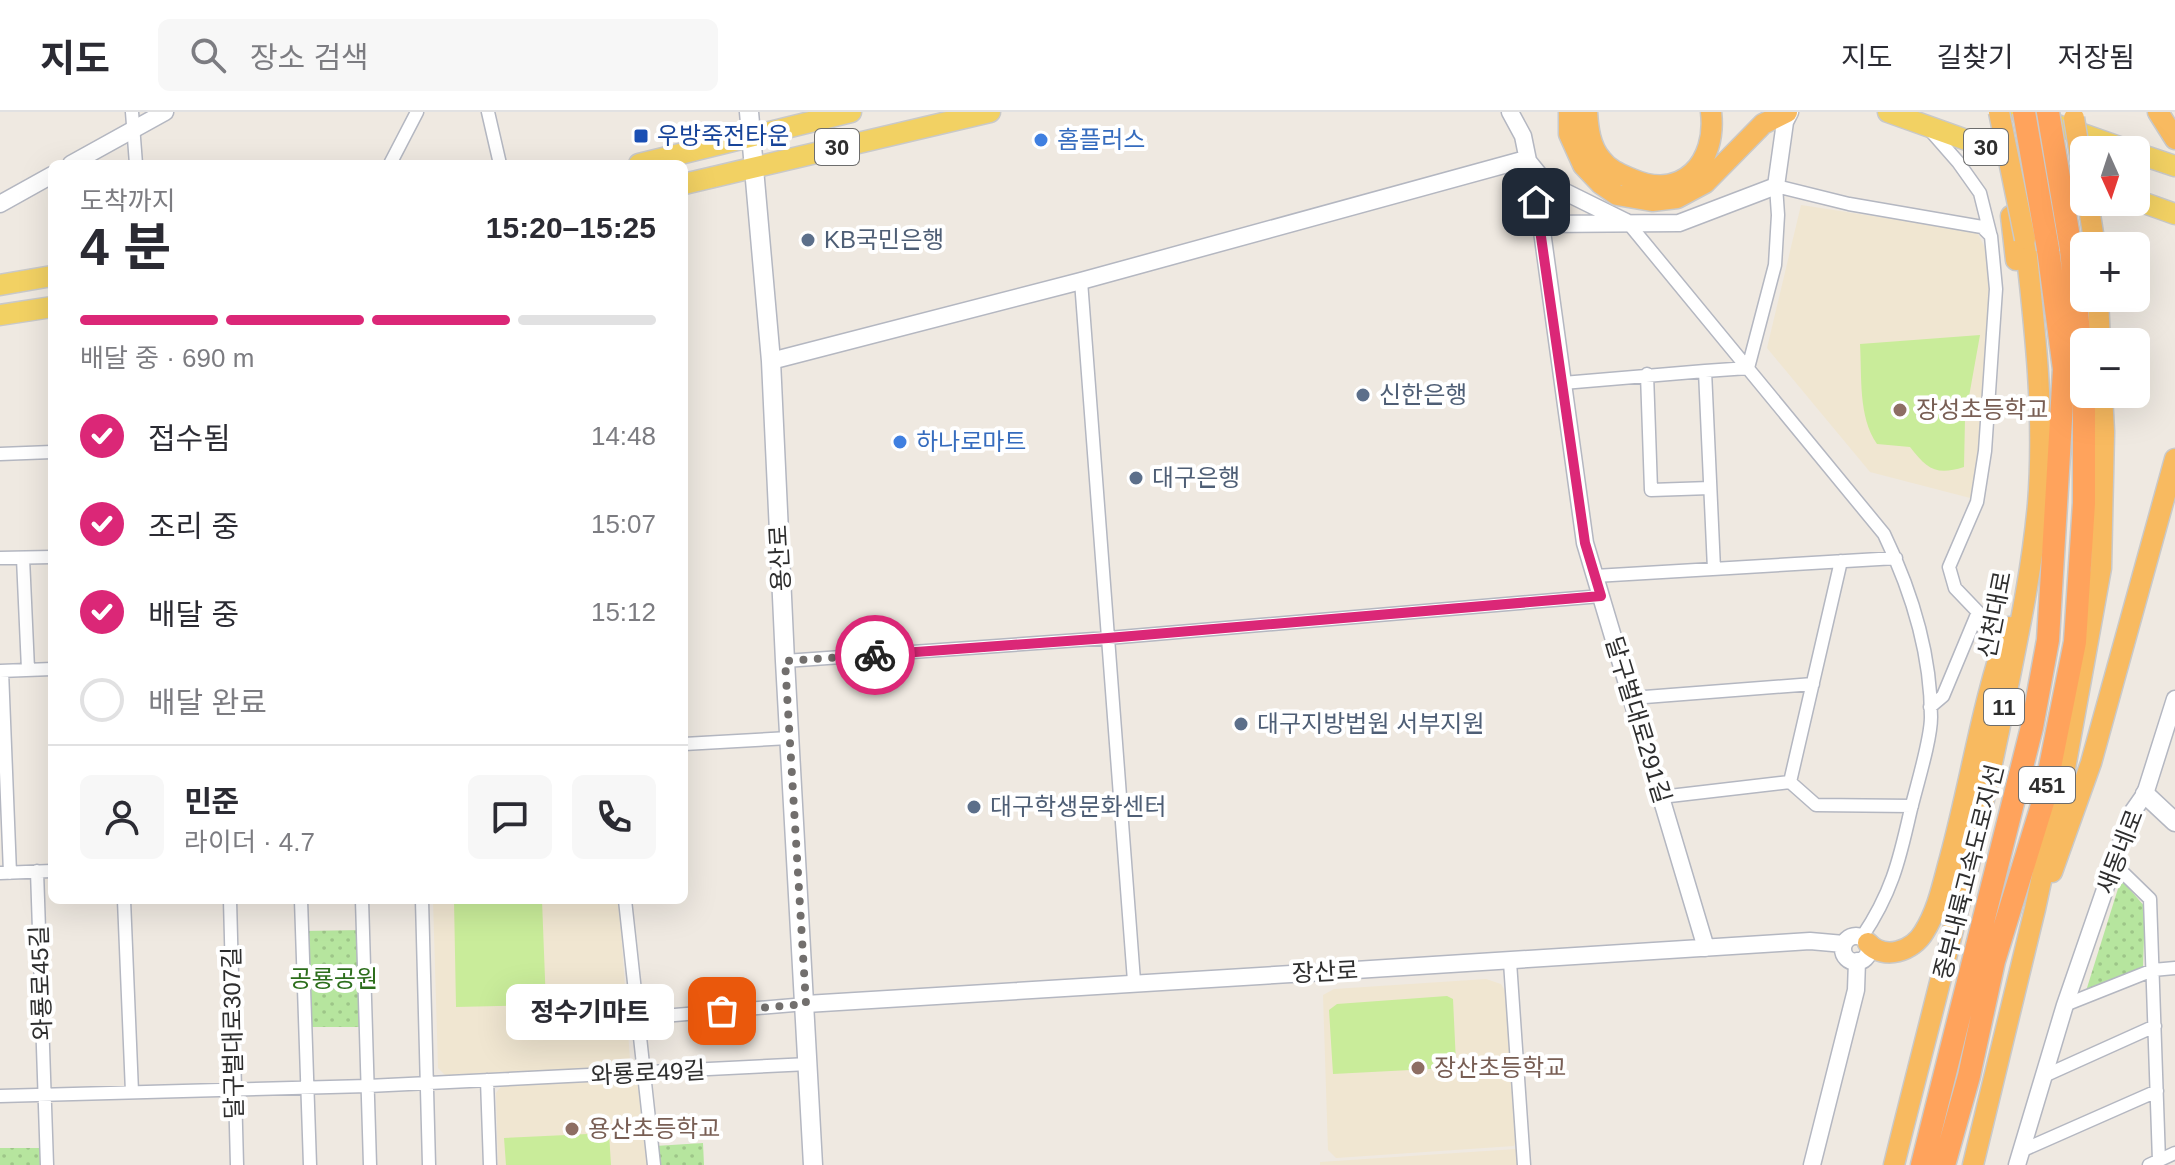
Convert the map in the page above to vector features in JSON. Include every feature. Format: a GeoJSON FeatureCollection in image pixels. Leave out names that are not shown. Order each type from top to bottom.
{"type":"FeatureCollection","features":[{"type":"Feature","properties":{"kind":"highway"},"geometry":{"type":"LineString","coordinates":[[1569,112],[1569,134],[1583,165],[1617,195],[1652,201],[1677,198],[1705,183],[1763,124],[1789,112]]}},
{"type":"Feature","properties":{"kind":"highway"},"geometry":{"type":"LineString","coordinates":[[1587,112],[1589,135],[1599,157],[1612,171],[1647,185],[1670,184],[1694,173],[1706,159],[1713,130],[1711,112]]}},
{"type":"Feature","properties":{"kind":"highway"},"geometry":{"type":"LineString","coordinates":[[1986,112],[2011,216],[2029,363],[2041,425]]}},
{"type":"Feature","properties":{"kind":"highway","name":"신천대로"},"geometry":{"type":"LineString","coordinates":[[1894,1165],[1989,784],[2030,571],[2038,503],[2040,367],[2025,239],[1999,112]]}},
{"type":"Feature","properties":{"kind":"highway","name":"중부내륙고속도로지선"},"geometry":{"type":"LineString","coordinates":[[1922,1165],[2032,727],[2048,640],[2064,369],[2048,249],[2022,112]]}},
{"type":"Feature","properties":{"kind":"highway"},"geometry":{"type":"LineString","coordinates":[[2048,112],[2071,249],[2079,328]]}},
{"type":"Feature","properties":{"kind":"highway"},"geometry":{"type":"LineString","coordinates":[[2158,112],[2175,139]]}},
{"type":"Feature","properties":{"kind":"highway"},"geometry":{"type":"LineString","coordinates":[[2073,115],[2076,136]]}},
{"type":"Feature","properties":{"kind":"highway","name":"중부내륙고속도로지선"},"geometry":{"type":"LineString","coordinates":[[1944,1165],[1969,1076],[1994,961],[2043,802],[2075,642],[2084,503],[2084,408]]}},
{"type":"Feature","properties":{"kind":"highway"},"geometry":{"type":"LineString","coordinates":[[1973,1165],[2064,774],[2101,568],[2103,408]]}},
{"type":"Feature","properties":{"kind":"highway"},"geometry":{"type":"LineString","coordinates":[[2035,909],[2052,873],[2091,763],[2175,459]]}},
{"type":"Feature","properties":{"kind":"highway"},"geometry":{"type":"LineString","coordinates":[[1865,940],[1878,951],[1904,951],[1923,936],[1935,911],[1959,826],[1994,668],[2030,571]]}},
{"type":"Feature","properties":{"kind":"main road","name":"용산로"},"geometry":{"type":"LineString","coordinates":[[749,112],[771,361],[813,1165]]}},
{"type":"Feature","properties":{"kind":"main road","name":"30"},"geometry":{"type":"LineString","coordinates":[[655,160],[851,112]]}},
{"type":"Feature","properties":{"kind":"main road","name":"30"},"geometry":{"type":"LineString","coordinates":[[688,183],[990,112]]}},
{"type":"Feature","properties":{"kind":"main road","name":"30"},"geometry":{"type":"LineString","coordinates":[[1888,112],[2070,176]]}},
{"type":"Feature","properties":{"kind":"main road","name":"30"},"geometry":{"type":"LineString","coordinates":[[2022,112],[2089,136]]}},
{"type":"Feature","properties":{"kind":"main road"},"geometry":{"type":"LineString","coordinates":[[2150,158],[2175,166]]}},
{"type":"Feature","properties":{"kind":"main road"},"geometry":{"type":"LineString","coordinates":[[2150,205],[2175,214]]}},
{"type":"Feature","properties":{"kind":"main road"},"geometry":{"type":"LineString","coordinates":[[0,285],[48,277]]}},
{"type":"Feature","properties":{"kind":"main road"},"geometry":{"type":"LineString","coordinates":[[0,315],[48,308]]}},
{"type":"Feature","properties":{"kind":"main road"},"geometry":{"type":"LineString","coordinates":[[2145,794],[2175,822]]}},
{"type":"Feature","properties":{"kind":"street"},"geometry":{"type":"LineString","coordinates":[[77,160],[134,120],[165,112]]}},
{"type":"Feature","properties":{"kind":"street"},"geometry":{"type":"LineString","coordinates":[[392,160],[417,112]]}},
{"type":"Feature","properties":{"kind":"street"},"geometry":{"type":"LineString","coordinates":[[488,112],[499,160]]}},
{"type":"Feature","properties":{"kind":"street"},"geometry":{"type":"LineString","coordinates":[[1499,112],[1526,159],[1545,182],[1629,224],[1884,534],[1902,571],[1924,648],[1932,719],[1896,872],[1865,940],[1867,955],[1857,961]]}},
{"type":"Feature","properties":{"kind":"street"},"geometry":{"type":"LineString","coordinates":[[1510,112],[1523,136],[1526,159]]}},
{"type":"Feature","properties":{"kind":"street"},"geometry":{"type":"LineString","coordinates":[[1748,368],[1775,265],[1776,186],[1789,112]]}},
{"type":"Feature","properties":{"kind":"street"},"geometry":{"type":"LineString","coordinates":[[134,120],[136,160]]}},
{"type":"Feature","properties":{"kind":"street"},"geometry":{"type":"LineString","coordinates":[[1925,125],[1980,193],[1991,236],[1996,289],[1985,451],[1977,502],[1949,567],[1955,588],[1978,612],[1943,696],[1930,707]]}},
{"type":"Feature","properties":{"kind":"street"},"geometry":{"type":"LineString","coordinates":[[771,361],[1081,281],[1526,159]]}},
{"type":"Feature","properties":{"kind":"street","name":"달구벌대로291길"},"geometry":{"type":"LineString","coordinates":[[1526,159],[1541,224],[1585,543],[1706,948]]}},
{"type":"Feature","properties":{"kind":"street"},"geometry":{"type":"LineString","coordinates":[[0,204],[48,177]]}},
{"type":"Feature","properties":{"kind":"street"},"geometry":{"type":"LineString","coordinates":[[1541,224],[1679,223],[1776,186],[1849,204],[1982,227],[1991,236]]}},
{"type":"Feature","properties":{"kind":"street"},"geometry":{"type":"LineString","coordinates":[[1081,281],[1134,981]]}},
{"type":"Feature","properties":{"kind":"street"},"geometry":{"type":"LineString","coordinates":[[1563,383],[1748,368]]}},
{"type":"Feature","properties":{"kind":"street"},"geometry":{"type":"LineString","coordinates":[[1705,371],[1714,569]]}},
{"type":"Feature","properties":{"kind":"street"},"geometry":{"type":"LineString","coordinates":[[1647,374],[1651,490],[1710,488]]}},
{"type":"Feature","properties":{"kind":"street"},"geometry":{"type":"LineString","coordinates":[[0,454],[48,452]]}},
{"type":"Feature","properties":{"kind":"street"},"geometry":{"type":"LineString","coordinates":[[0,558],[48,557]]}},
{"type":"Feature","properties":{"kind":"street"},"geometry":{"type":"LineString","coordinates":[[23,558],[28,669]]}},
{"type":"Feature","properties":{"kind":"street"},"geometry":{"type":"LineString","coordinates":[[1595,576],[1896,558]]}},
{"type":"Feature","properties":{"kind":"street"},"geometry":{"type":"LineString","coordinates":[[1790,782],[1841,561]]}},
{"type":"Feature","properties":{"kind":"street"},"geometry":{"type":"LineString","coordinates":[[785,661],[1108,638],[1601,596]]}},
{"type":"Feature","properties":{"kind":"street"},"geometry":{"type":"LineString","coordinates":[[48,669],[1,671],[5,873],[48,871]]}},
{"type":"Feature","properties":{"kind":"street"},"geometry":{"type":"LineString","coordinates":[[1632,698],[1813,684]]}},
{"type":"Feature","properties":{"kind":"street","name":"새동네로"},"geometry":{"type":"LineString","coordinates":[[2019,1158],[2065,1005],[2131,814],[2145,794],[2175,699]]}},
{"type":"Feature","properties":{"kind":"street"},"geometry":{"type":"LineString","coordinates":[[688,744],[789,738]]}},
{"type":"Feature","properties":{"kind":"street"},"geometry":{"type":"LineString","coordinates":[[1661,797],[1790,782],[1816,805],[1912,806]]}},
{"type":"Feature","properties":{"kind":"street"},"geometry":{"type":"LineString","coordinates":[[2114,864],[2150,899],[2157,1091],[2154,1163],[2175,1153]]}},
{"type":"Feature","properties":{"kind":"street","name":"와룡로45길"},"geometry":{"type":"LineString","coordinates":[[37,871],[45,1095]]}},
{"type":"Feature","properties":{"kind":"street"},"geometry":{"type":"LineString","coordinates":[[124,904],[132,1092]]}},
{"type":"Feature","properties":{"kind":"street","name":"달구벌대로307길"},"geometry":{"type":"LineString","coordinates":[[230,904],[237,1165]]}},
{"type":"Feature","properties":{"kind":"street"},"geometry":{"type":"LineString","coordinates":[[301,904],[310,1165]]}},
{"type":"Feature","properties":{"kind":"street"},"geometry":{"type":"LineString","coordinates":[[362,904],[370,1165]]}},
{"type":"Feature","properties":{"kind":"street"},"geometry":{"type":"LineString","coordinates":[[422,904],[429,1165]]}},
{"type":"Feature","properties":{"kind":"street"},"geometry":{"type":"LineString","coordinates":[[625,904],[654,1165]]}},
{"type":"Feature","properties":{"kind":"street"},"geometry":{"type":"LineString","coordinates":[[1857,961],[1846,956],[1844,944],[1853,936],[1865,940]]}},
{"type":"Feature","properties":{"kind":"street","name":"장산로"},"geometry":{"type":"LineString","coordinates":[[806,1004],[1134,981],[1510,962],[1810,941],[1844,944]]}},
{"type":"Feature","properties":{"kind":"street"},"geometry":{"type":"LineString","coordinates":[[1812,1165],[1856,990],[1857,961]]}},
{"type":"Feature","properties":{"kind":"street"},"geometry":{"type":"LineString","coordinates":[[1510,962],[1524,1165]]}},
{"type":"Feature","properties":{"kind":"street"},"geometry":{"type":"LineString","coordinates":[[2065,1005],[2153,970],[2175,968]]}},
{"type":"Feature","properties":{"kind":"street"},"geometry":{"type":"LineString","coordinates":[[639,1018],[806,1004]]}},
{"type":"Feature","properties":{"kind":"street"},"geometry":{"type":"LineString","coordinates":[[2044,1076],[2155,1026]]}},
{"type":"Feature","properties":{"kind":"street","name":"와룡로49길"},"geometry":{"type":"LineString","coordinates":[[0,1096],[368,1086],[809,1064]]}},
{"type":"Feature","properties":{"kind":"street"},"geometry":{"type":"LineString","coordinates":[[487,1080],[490,1165]]}},
{"type":"Feature","properties":{"kind":"street","name":"새동네로"},"geometry":{"type":"LineString","coordinates":[[2019,1158],[2157,1091]]}},
{"type":"Feature","properties":{"kind":"street"},"geometry":{"type":"LineString","coordinates":[[45,1095],[47,1165]]}},
{"type":"Feature","properties":{"kind":"shaded area","name":"장성초등학교"},"geometry":{"type":"Polygon","coordinates":[[[1801,205],[1977,232],[1990,258],[1991,321],[1974,499],[1870,472],[1767,348],[1801,205]]]}},
{"type":"Feature","properties":{"kind":"shaded area"},"geometry":{"type":"Polygon","coordinates":[[[433,904],[619,904],[630,1060],[625,1068],[446,1076],[438,1068],[433,904]]]}},
{"type":"Feature","properties":{"kind":"shaded area","name":"장산초등학교"},"geometry":{"type":"Polygon","coordinates":[[[1486,979],[1501,984],[1507,994],[1514,1146],[1336,1158],[1328,1150],[1323,995],[1334,989],[1486,979]]]}},
{"type":"Feature","properties":{"kind":"shaded area","name":"용산초등학교"},"geometry":{"type":"Polygon","coordinates":[[[633,1079],[643,1087],[650,1165],[498,1165],[496,1093],[503,1084],[633,1079]]]}},
{"type":"Feature","properties":{"kind":"shaded area"},"geometry":{"type":"Polygon","coordinates":[[[1516,1149],[1517,1165],[1320,1165],[1320,1162],[1516,1149]]]}},
{"type":"Feature","properties":{"kind":"green space"},"geometry":{"type":"Polygon","coordinates":[[[1980,335],[1965,419],[1964,467],[1946,471],[1933,469],[1910,447],[1877,444],[1864,409],[1860,344],[1980,335]]]}},
{"type":"Feature","properties":{"kind":"green space"},"geometry":{"type":"Polygon","coordinates":[[[2121,879],[2145,907],[2143,967],[2086,991],[2121,879]]]}},
{"type":"Feature","properties":{"kind":"green space"},"geometry":{"type":"Polygon","coordinates":[[[454,904],[542,904],[546,1005],[456,1007],[454,904]]]}},
{"type":"Feature","properties":{"kind":"green space","name":"공룡공원"},"geometry":{"type":"Polygon","coordinates":[[[363,930],[366,1027],[305,1027],[302,931],[363,930]]]}},
{"type":"Feature","properties":{"kind":"green space"},"geometry":{"type":"Polygon","coordinates":[[[1447,996],[1453,999],[1456,1063],[1449,1068],[1333,1074],[1329,1010],[1337,1004],[1447,996]]]}},
{"type":"Feature","properties":{"kind":"green space"},"geometry":{"type":"Polygon","coordinates":[[[609,1133],[611,1165],[506,1165],[504,1138],[609,1133]]]}},
{"type":"Feature","properties":{"kind":"green space"},"geometry":{"type":"Polygon","coordinates":[[[703,1143],[704,1165],[657,1165],[655,1146],[703,1143]]]}},
{"type":"Feature","properties":{"kind":"green space"},"geometry":{"type":"Polygon","coordinates":[[[0,1148],[41,1148],[41,1165],[0,1165],[0,1148]]]}},
{"type":"Feature","properties":{"kind":"way so far"},"geometry":{"type":"LineString","coordinates":[[722,1011],[806,1004],[785,661],[875,655]]}},
{"type":"Feature","properties":{"kind":"place","name":"우방죽전타운"},"geometry":{"type":"Point","coordinates":[641,136]}},
{"type":"Feature","properties":{"kind":"place","name":"홈플러스"},"geometry":{"type":"Point","coordinates":[1041,140]}},
{"type":"Feature","properties":{"kind":"place","name":"KB국민은행"},"geometry":{"type":"Point","coordinates":[808,240]}},
{"type":"Feature","properties":{"kind":"place","name":"신한은행"},"geometry":{"type":"Point","coordinates":[1363,395]}},
{"type":"Feature","properties":{"kind":"place","name":"장성초등학교"},"geometry":{"type":"Point","coordinates":[1900,410]}},
{"type":"Feature","properties":{"kind":"place","name":"하나로마트"},"geometry":{"type":"Point","coordinates":[900,442]}},
{"type":"Feature","properties":{"kind":"place","name":"대구은행"},"geometry":{"type":"Point","coordinates":[1136,478]}},
{"type":"Feature","properties":{"kind":"place","name":"대구지방법원 서부지원"},"geometry":{"type":"Point","coordinates":[1241,724]}},
{"type":"Feature","properties":{"kind":"place","name":"대구학생문화센터"},"geometry":{"type":"Point","coordinates":[974,807]}},
{"type":"Feature","properties":{"kind":"place","name":"정수기마트"},"geometry":{"type":"Point","coordinates":[722,1011]}},
{"type":"Feature","properties":{"kind":"place","name":"장산초등학교"},"geometry":{"type":"Point","coordinates":[1418,1068]}},
{"type":"Feature","properties":{"kind":"place","name":"용산초등학교"},"geometry":{"type":"Point","coordinates":[572,1129]}},
{"type":"Feature","properties":{"kind":"route"},"geometry":{"type":"LineString","coordinates":[[875,655],[1601,596],[1585,543],[1536,202]]}}]}
